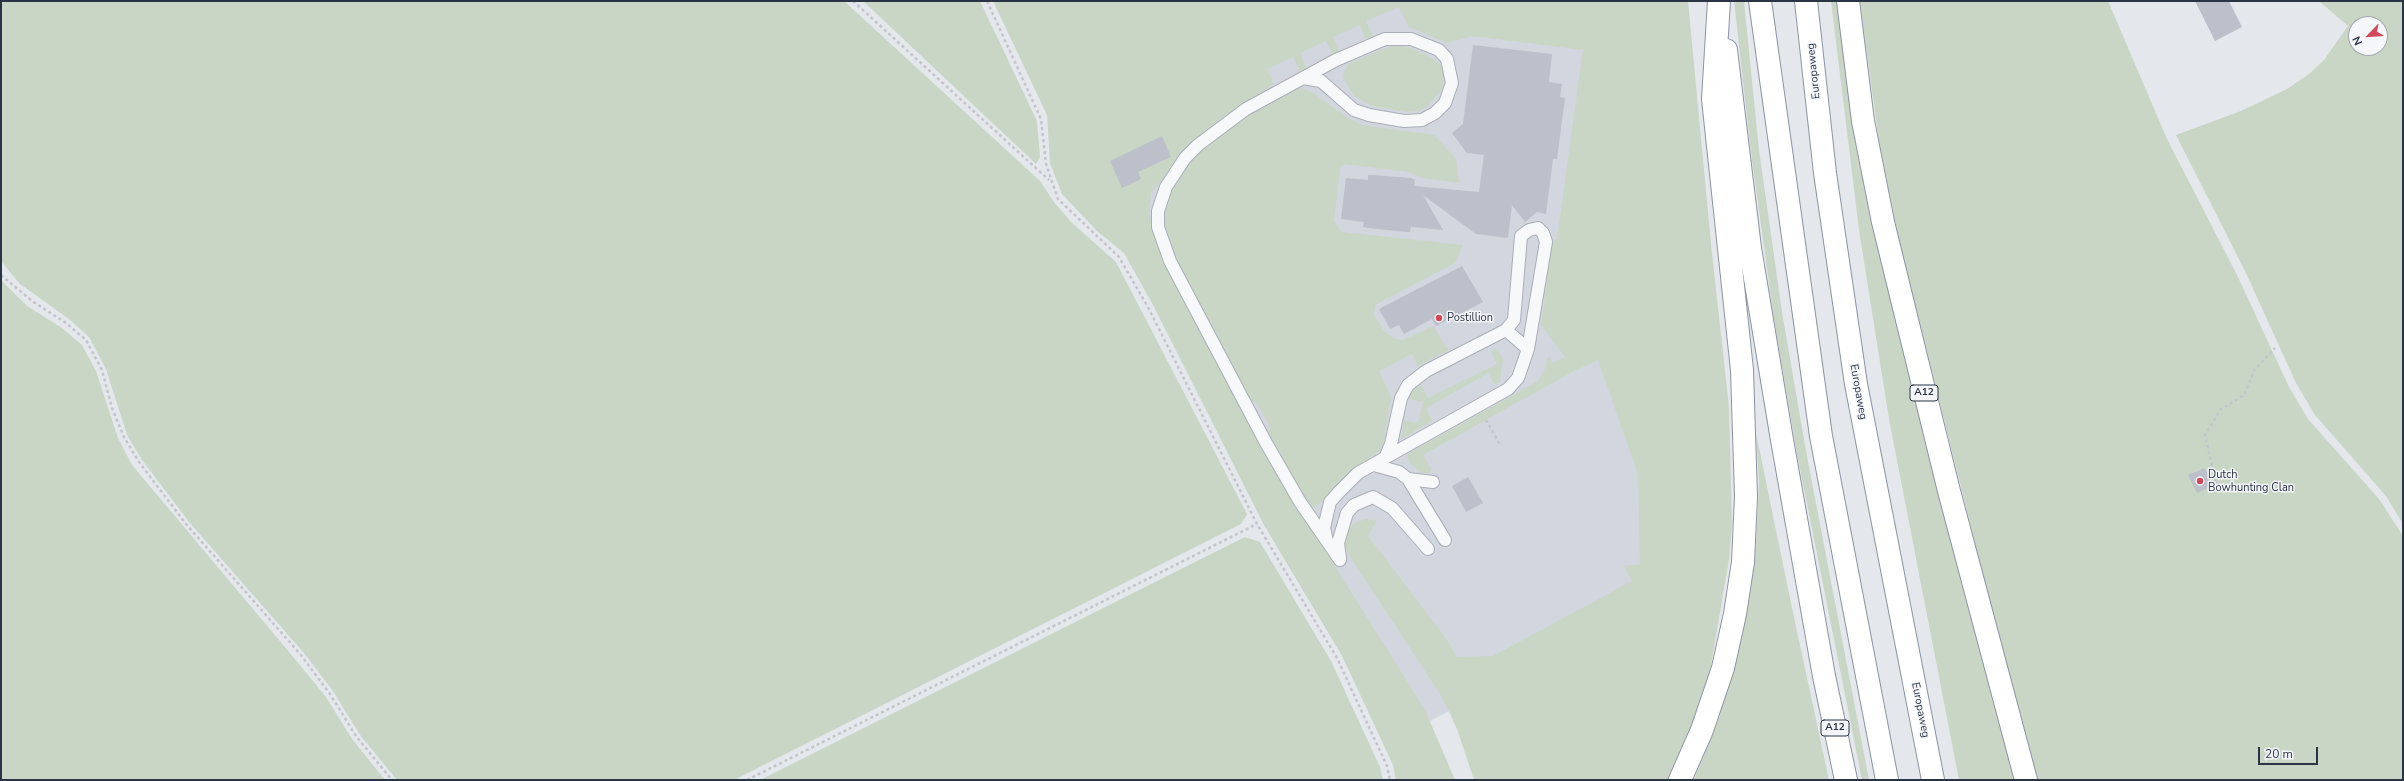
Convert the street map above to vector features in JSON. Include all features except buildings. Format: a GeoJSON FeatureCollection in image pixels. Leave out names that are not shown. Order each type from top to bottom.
{"type":"FeatureCollection","features":[{"type":"Feature","properties":{"kind":"highway","name":"A12"},"geometry":{"type":"LineString","coordinates":[[1680,780],[1702,730],[1723,668],[1735,614],[1743,562],[1746,497],[1742,370],[1712,99],[1720,1]]}},
{"type":"Feature","properties":{"kind":"highway","name":"A12"},"geometry":{"type":"LineString","coordinates":[[1720,1],[1750,248],[1788,478],[1824,676],[1846,780]]}},
{"type":"Feature","properties":{"kind":"highway"},"geometry":{"type":"LineString","coordinates":[[1760,1],[1821,436],[1887,780]]}},
{"type":"Feature","properties":{"kind":"highway","name":"Europaweg"},"geometry":{"type":"LineString","coordinates":[[1806,1],[1825,174],[1856,384],[1933,780]]}},
{"type":"Feature","properties":{"kind":"highway","name":"A12"},"geometry":{"type":"LineString","coordinates":[[1848,1],[1863,121],[1885,230],[1948,483],[2026,780]]}},
{"type":"Feature","properties":{"kind":"lane"},"geometry":{"type":"LineString","coordinates":[[1303,78],[1321,81],[1354,110],[1369,115],[1404,121],[1422,120],[1435,113],[1445,103],[1452,83],[1447,59],[1439,50],[1405,37],[1376,43],[1303,78],[1246,109],[1198,145],[1185,158],[1166,187],[1158,211],[1158,227],[1170,261],[1265,441],[1300,502],[1340,560],[1338,543],[1347,513],[1354,505],[1373,497],[1392,508],[1428,549]]}},
{"type":"Feature","properties":{"kind":"lane"},"geometry":{"type":"LineString","coordinates":[[1327,540],[1324,528],[1330,502],[1358,473],[1374,465],[1508,389],[1518,378],[1528,349],[1546,242],[1543,234],[1538,228],[1529,230],[1521,236],[1514,320],[1506,330],[1426,371],[1408,385],[1401,398],[1391,444],[1385,458]]}},
{"type":"Feature","properties":{"kind":"lane"},"geometry":{"type":"LineString","coordinates":[[1506,330],[1528,349]]}},
{"type":"Feature","properties":{"kind":"lane"},"geometry":{"type":"LineString","coordinates":[[1374,465],[1399,472],[1408,479],[1445,540]]}},
{"type":"Feature","properties":{"kind":"lane"},"geometry":{"type":"LineString","coordinates":[[1408,479],[1433,482]]}},
{"type":"Feature","properties":{"kind":"path"},"geometry":{"type":"LineString","coordinates":[[853,1],[1050,181]]}},
{"type":"Feature","properties":{"kind":"path"},"geometry":{"type":"LineString","coordinates":[[987,1],[1041,119],[1046,164],[1050,181],[1058,199],[1119,257],[1148,309],[1257,524],[1337,658],[1387,766],[1390,780]]}},
{"type":"Feature","properties":{"kind":"path"},"geometry":{"type":"LineString","coordinates":[[1,275],[32,301],[66,323],[86,340],[102,370],[112,408],[124,437],[139,462],[186,524],[301,655],[330,694],[356,736],[392,780]]}},
{"type":"Feature","properties":{"kind":"path"},"geometry":{"type":"LineString","coordinates":[[2216,483],[2205,435],[2221,409],[2244,395],[2255,369],[2275,348]]}},
{"type":"Feature","properties":{"kind":"path"},"geometry":{"type":"LineString","coordinates":[[1486,421],[1500,445]]}},
{"type":"Feature","properties":{"kind":"path"},"geometry":{"type":"LineString","coordinates":[[747,780],[1257,524]]}},
{"type":"Feature","properties":{"kind":"shaded area"},"geometry":{"type":"Polygon","coordinates":[[[1398,1],[1623,26],[1662,602],[1422,725],[1092,148],[1398,1]]]}},
{"type":"Feature","properties":{"kind":"green space"},"geometry":{"type":"Polygon","coordinates":[[[1,1],[844,1],[1040,181],[1054,202],[1071,222],[1116,262],[1247,514],[1241,524],[734,780],[397,780],[360,735],[333,691],[304,653],[189,522],[142,460],[127,435],[106,369],[89,337],[69,319],[20,284],[1,261],[1,1]]]}},
{"type":"Feature","properties":{"kind":"green space"},"geometry":{"type":"Polygon","coordinates":[[[863,1],[980,1],[1037,121],[1040,157],[1036,164],[863,1]]]}},
{"type":"Feature","properties":{"kind":"green space"},"geometry":{"type":"Polygon","coordinates":[[[993,1],[1688,1],[1711,244],[1729,407],[1732,525],[1729,560],[1710,671],[1691,727],[1668,780],[1474,780],[1457,729],[1442,697],[1349,555],[1345,545],[1346,535],[1353,524],[1365,519],[1376,521],[1368,536],[1447,640],[1457,657],[1493,656],[1632,581],[1624,566],[1640,564],[1638,474],[1598,360],[1572,372],[1423,455],[1431,469],[1429,473],[1422,473],[1410,464],[1407,457],[1409,453],[1538,381],[1546,367],[1547,358],[1549,357],[1553,363],[1565,357],[1541,325],[1552,241],[1557,239],[1583,50],[1473,36],[1447,43],[1409,27],[1399,7],[1366,21],[1373,36],[1366,39],[1360,25],[1333,37],[1339,52],[1333,55],[1326,41],[1300,53],[1306,68],[1300,71],[1293,57],[1267,69],[1274,84],[1242,105],[1151,192],[1149,213],[1156,237],[1304,517],[1425,710],[1455,780],[1396,780],[1393,765],[1342,656],[1264,525],[1153,305],[1124,253],[1097,231],[1062,194],[1050,163],[1047,115],[993,1]]]}},
{"type":"Feature","properties":{"kind":"green space"},"geometry":{"type":"Polygon","coordinates":[[[1734,1],[1744,1],[1759,150],[1782,312],[1806,451],[1869,780],[1862,780],[1797,454],[1773,313],[1751,152],[1734,1]]]}},
{"type":"Feature","properties":{"kind":"green space"},"geometry":{"type":"Polygon","coordinates":[[[1831,1],[1837,1],[2016,780],[1959,780],[1889,419],[1859,230],[1831,1]]]}},
{"type":"Feature","properties":{"kind":"green space"},"geometry":{"type":"Polygon","coordinates":[[[1860,1],[2108,1],[2167,139],[2237,275],[2289,387],[2308,419],[2379,499],[2403,536],[2403,780],[2038,780],[2003,654],[1898,236],[1880,149],[1860,1]]]}},
{"type":"Feature","properties":{"kind":"green space"},"geometry":{"type":"Polygon","coordinates":[[[2319,1],[2403,1],[2403,524],[2386,496],[2315,415],[2296,383],[2245,271],[2176,135],[2241,111],[2287,89],[2309,74],[2324,60],[2348,26],[2319,1]]]}},
{"type":"Feature","properties":{"kind":"green space"},"geometry":{"type":"Polygon","coordinates":[[[1398,46],[1411,48],[1433,58],[1440,65],[1444,74],[1442,89],[1429,105],[1419,111],[1406,112],[1372,106],[1354,96],[1343,75],[1348,64],[1388,47],[1398,46]]]}},
{"type":"Feature","properties":{"kind":"green space"},"geometry":{"type":"Polygon","coordinates":[[[1298,87],[1312,92],[1345,116],[1362,125],[1434,135],[1456,159],[1459,183],[1423,178],[1408,172],[1344,164],[1340,167],[1334,221],[1342,232],[1463,245],[1455,263],[1375,305],[1374,315],[1384,331],[1393,338],[1403,340],[1433,326],[1448,350],[1418,366],[1412,354],[1379,371],[1391,397],[1384,441],[1380,451],[1348,472],[1315,508],[1308,504],[1267,436],[1270,427],[1257,403],[1246,397],[1175,260],[1164,225],[1167,198],[1190,162],[1202,150],[1248,114],[1298,87]]]}},
{"type":"Feature","properties":{"kind":"green space"},"geometry":{"type":"Polygon","coordinates":[[[1,280],[27,306],[62,328],[82,345],[96,371],[118,438],[132,465],[326,697],[352,739],[385,780],[1,780],[1,280]]]}},
{"type":"Feature","properties":{"kind":"green space"},"geometry":{"type":"Polygon","coordinates":[[[1495,349],[1503,358],[1500,381],[1495,385],[1488,373],[1426,408],[1432,421],[1401,439],[1404,421],[1418,423],[1423,402],[1408,399],[1411,392],[1421,385],[1428,398],[1497,364],[1491,351],[1495,349]]]}},
{"type":"Feature","properties":{"kind":"green space"},"geometry":{"type":"Polygon","coordinates":[[[1756,433],[1829,780],[1694,780],[1719,718],[1746,617],[1756,544],[1759,483],[1756,433]]]}},
{"type":"Feature","properties":{"kind":"green space"},"geometry":{"type":"Polygon","coordinates":[[[1245,537],[1260,542],[1331,661],[1380,767],[1383,780],[760,780],[1245,537]]]}},
{"type":"Feature","properties":{"kind":"place","name":"Postillion"},"geometry":{"type":"Point","coordinates":[1439,318]}},
{"type":"Feature","properties":{"kind":"place","name":"Dutch Bowhunting Clan"},"geometry":{"type":"Point","coordinates":[2200,481]}}]}
